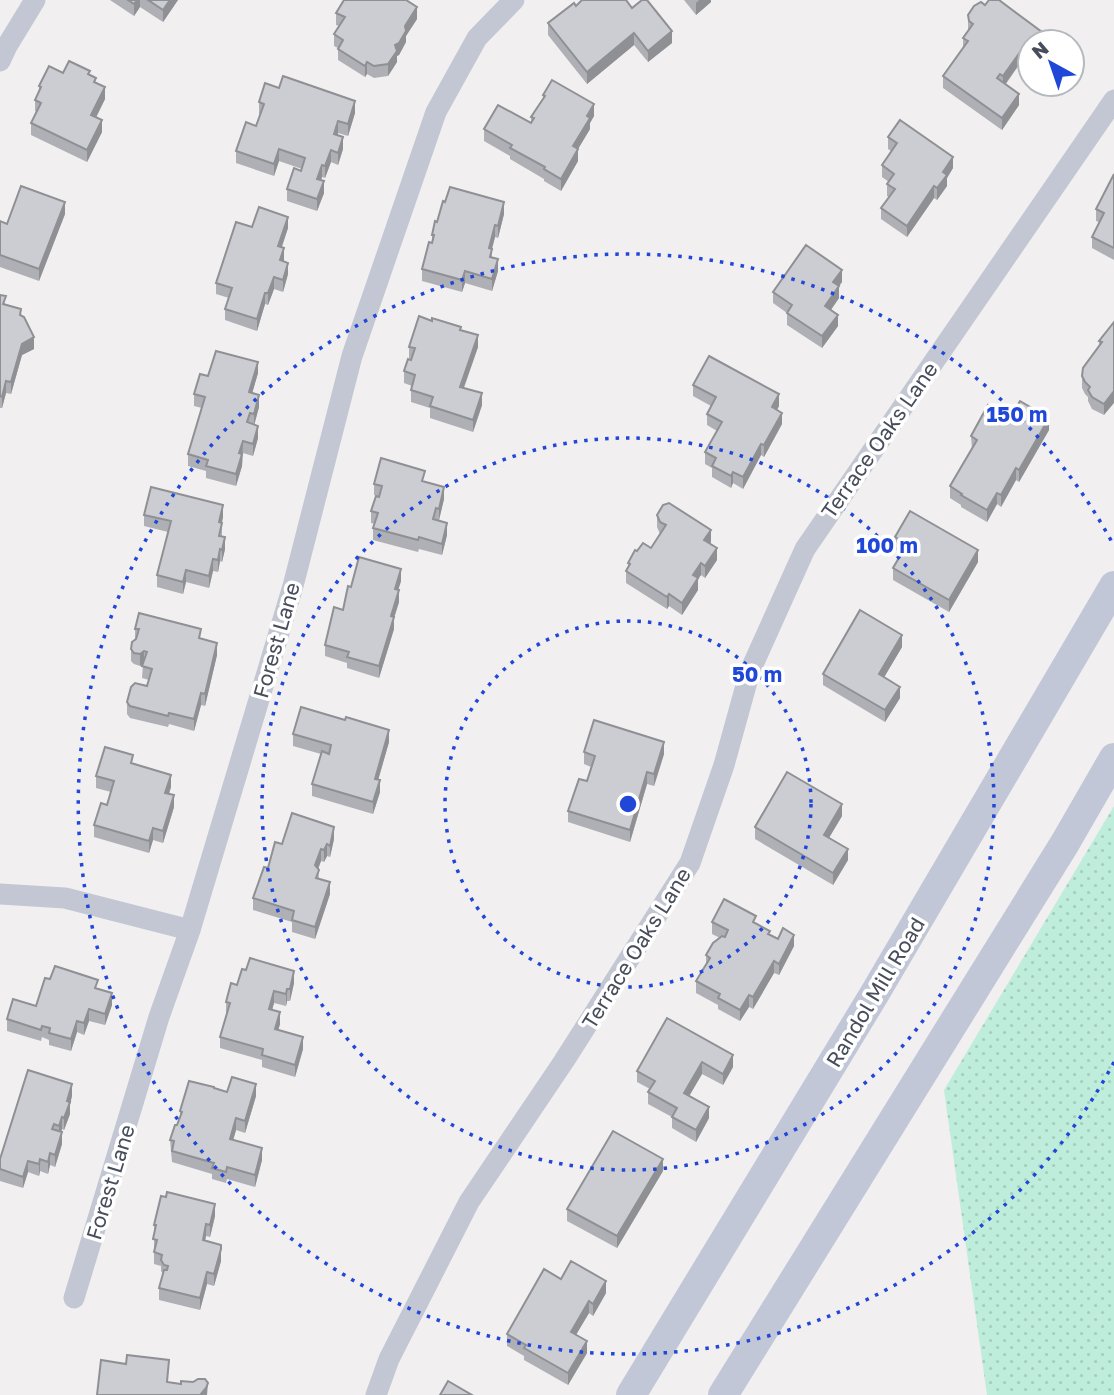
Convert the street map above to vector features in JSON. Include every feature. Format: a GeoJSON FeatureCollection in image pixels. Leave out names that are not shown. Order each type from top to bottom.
{"type":"FeatureCollection","features":[{"type":"Feature","properties":{"kind":"main road","name":"Randol Mill Road"},"geometry":{"type":"LineString","coordinates":[[631,1395],[875,993],[1114,586]]}},
{"type":"Feature","properties":{"kind":"main road"},"geometry":{"type":"LineString","coordinates":[[723,1395],[1058,855],[1114,758]]}},
{"type":"Feature","properties":{"kind":"street"},"geometry":{"type":"LineString","coordinates":[[0,61],[35,0]]}},
{"type":"Feature","properties":{"kind":"street","name":"Forest Lane"},"geometry":{"type":"LineString","coordinates":[[74,1298],[159,1017],[190,930],[293,586],[352,356],[436,112],[477,38],[514,0]]}},
{"type":"Feature","properties":{"kind":"street","name":"Terrace Oaks Lane"},"geometry":{"type":"LineString","coordinates":[[376,1395],[389,1359],[469,1202],[564,1061],[690,863],[724,765],[750,671],[804,548],[1114,100]]}},
{"type":"Feature","properties":{"kind":"street"},"geometry":{"type":"LineString","coordinates":[[0,894],[65,898],[190,930]]}},
{"type":"Feature","properties":{"kind":"green space"},"geometry":{"type":"Polygon","coordinates":[[[1114,806],[1114,1395],[987,1395],[944,1090],[1114,806]]]}},
{"type":"Feature","properties":{"kind":"building"},"geometry":{"type":"Polygon","coordinates":[[[148,0],[170,0],[163,10],[148,0]]]}},
{"type":"Feature","properties":{"kind":"building"},"geometry":{"type":"Polygon","coordinates":[[[344,0],[406,0],[417,7],[405,26],[406,31],[395,45],[397,51],[388,64],[374,66],[367,62],[365,66],[338,49],[343,40],[334,34],[345,17],[336,13],[344,0]]]}},
{"type":"Feature","properties":{"kind":"building"},"geometry":{"type":"Polygon","coordinates":[[[582,0],[626,0],[632,8],[642,0],[647,0],[672,31],[648,51],[634,33],[587,72],[548,23],[582,0]]]}},
{"type":"Feature","properties":{"kind":"building"},"geometry":{"type":"Polygon","coordinates":[[[989,0],[999,0],[1037,28],[1016,28],[1016,58],[1003,76],[1000,74],[997,78],[1016,92],[1016,98],[1002,118],[943,76],[968,41],[963,38],[973,24],[968,15],[974,6],[981,2],[985,5],[989,0]]]}},
{"type":"Feature","properties":{"kind":"building"},"geometry":{"type":"Polygon","coordinates":[[[69,61],[90,71],[88,74],[96,78],[94,82],[105,87],[91,115],[102,120],[87,150],[31,123],[41,103],[35,100],[41,87],[39,86],[49,66],[63,73],[69,61]]]}},
{"type":"Feature","properties":{"kind":"building"},"geometry":{"type":"Polygon","coordinates":[[[283,76],[355,101],[348,124],[338,121],[334,134],[343,137],[338,153],[331,150],[325,166],[322,165],[317,179],[324,181],[317,199],[287,189],[294,168],[301,171],[305,158],[279,149],[274,164],[236,151],[246,122],[256,126],[264,104],[259,102],[265,83],[279,88],[283,76]]]}},
{"type":"Feature","properties":{"kind":"building"},"geometry":{"type":"Polygon","coordinates":[[[552,80],[594,104],[587,116],[590,118],[573,146],[578,149],[561,179],[484,129],[498,105],[531,123],[534,118],[531,117],[552,80]]]}},
{"type":"Feature","properties":{"kind":"building"},"geometry":{"type":"Polygon","coordinates":[[[900,120],[953,157],[943,172],[947,175],[937,188],[934,186],[907,226],[881,208],[895,189],[887,184],[894,174],[882,165],[897,143],[888,137],[900,120]]]}},
{"type":"Feature","properties":{"kind":"building"},"geometry":{"type":"Polygon","coordinates":[[[1114,174],[1114,248],[1092,237],[1104,213],[1096,209],[1114,174]]]}},
{"type":"Feature","properties":{"kind":"building"},"geometry":{"type":"Polygon","coordinates":[[[21,186],[65,202],[39,269],[0,255],[0,221],[7,224],[21,186]]]}},
{"type":"Feature","properties":{"kind":"building"},"geometry":{"type":"Polygon","coordinates":[[[450,187],[504,202],[489,248],[492,249],[490,257],[498,259],[492,279],[465,271],[462,280],[422,269],[429,242],[432,243],[435,221],[437,222],[450,187]]]}},
{"type":"Feature","properties":{"kind":"building"},"geometry":{"type":"Polygon","coordinates":[[[259,207],[288,217],[278,246],[284,248],[280,260],[288,263],[283,280],[274,277],[268,293],[265,293],[257,319],[225,309],[232,288],[216,283],[236,222],[252,227],[259,207]]]}},
{"type":"Feature","properties":{"kind":"building"},"geometry":{"type":"Polygon","coordinates":[[[806,245],[842,270],[833,282],[839,286],[825,306],[838,315],[822,336],[787,313],[792,305],[773,292],[806,245]]]}},
{"type":"Feature","properties":{"kind":"building"},"geometry":{"type":"Polygon","coordinates":[[[0,295],[6,296],[3,304],[21,309],[20,315],[24,317],[34,337],[22,344],[11,382],[6,381],[2,397],[0,396],[0,295]]]}},
{"type":"Feature","properties":{"kind":"building"},"geometry":{"type":"Polygon","coordinates":[[[419,316],[461,327],[460,330],[478,335],[460,387],[482,393],[473,420],[430,406],[433,397],[411,390],[415,375],[404,371],[415,348],[409,347],[419,316]]]}},
{"type":"Feature","properties":{"kind":"building"},"geometry":{"type":"Polygon","coordinates":[[[1114,322],[1114,391],[1104,404],[1092,397],[1088,390],[1090,387],[1082,376],[1083,368],[1102,342],[1099,341],[1114,322]]]}},
{"type":"Feature","properties":{"kind":"building"},"geometry":{"type":"Polygon","coordinates":[[[216,351],[258,362],[249,392],[259,395],[254,414],[250,413],[247,422],[258,426],[253,444],[243,441],[236,474],[206,466],[208,460],[188,454],[205,397],[194,394],[200,374],[208,376],[216,351]]]}},
{"type":"Feature","properties":{"kind":"building"},"geometry":{"type":"Polygon","coordinates":[[[709,356],[779,394],[772,407],[782,413],[743,477],[733,472],[731,476],[712,466],[716,458],[705,452],[722,422],[707,414],[716,397],[693,385],[709,356]]]}},
{"type":"Feature","properties":{"kind":"building"},"geometry":{"type":"Polygon","coordinates":[[[1020,401],[1049,418],[1019,470],[1016,468],[1001,495],[997,493],[987,510],[950,486],[977,440],[971,436],[988,405],[1010,418],[1020,401]]]}},
{"type":"Feature","properties":{"kind":"building"},"geometry":{"type":"Polygon","coordinates":[[[381,458],[425,471],[422,481],[444,487],[439,509],[436,508],[433,519],[447,523],[442,544],[373,528],[378,513],[371,511],[382,486],[374,484],[381,458]]]}},
{"type":"Feature","properties":{"kind":"building"},"geometry":{"type":"Polygon","coordinates":[[[151,487],[223,505],[219,536],[225,537],[218,560],[213,559],[209,576],[186,570],[183,582],[157,575],[171,521],[144,515],[151,487]]]}},
{"type":"Feature","properties":{"kind":"building"},"geometry":{"type":"Polygon","coordinates":[[[669,503],[711,530],[704,540],[717,548],[705,566],[701,563],[693,575],[698,578],[682,603],[669,594],[667,597],[626,571],[635,550],[643,543],[651,548],[666,525],[660,522],[657,515],[663,505],[669,503]]]}},
{"type":"Feature","properties":{"kind":"building"},"geometry":{"type":"Polygon","coordinates":[[[910,511],[978,550],[949,600],[893,568],[907,544],[895,537],[910,511]]]}},
{"type":"Feature","properties":{"kind":"building"},"geometry":{"type":"Polygon","coordinates":[[[359,557],[401,569],[395,589],[399,590],[391,616],[394,617],[379,666],[347,657],[349,652],[325,645],[334,607],[343,610],[348,586],[351,587],[359,557]]]}},
{"type":"Feature","properties":{"kind":"building"},"geometry":{"type":"Polygon","coordinates":[[[860,610],[902,635],[879,674],[900,687],[885,710],[823,674],[860,610]]]}},
{"type":"Feature","properties":{"kind":"building"},"geometry":{"type":"Polygon","coordinates":[[[139,613],[201,629],[199,638],[217,643],[205,694],[201,693],[194,719],[169,713],[168,716],[130,706],[127,702],[131,687],[135,683],[147,686],[152,669],[142,666],[147,652],[134,653],[131,649],[139,629],[135,629],[139,613]]]}},
{"type":"Feature","properties":{"kind":"building"},"geometry":{"type":"Polygon","coordinates":[[[301,707],[389,730],[375,779],[380,780],[373,802],[312,784],[322,751],[329,754],[331,745],[293,734],[301,707]]]}},
{"type":"Feature","properties":{"kind":"building"},"geometry":{"type":"Polygon","coordinates":[[[594,720],[664,742],[654,774],[647,772],[630,830],[568,811],[579,779],[587,781],[595,756],[584,752],[594,720]]]}},
{"type":"Feature","properties":{"kind":"building"},"geometry":{"type":"Polygon","coordinates":[[[105,747],[133,755],[131,763],[171,775],[165,793],[174,795],[163,831],[153,828],[149,841],[94,825],[101,803],[107,805],[114,781],[96,776],[105,747]]]}},
{"type":"Feature","properties":{"kind":"building"},"geometry":{"type":"Polygon","coordinates":[[[787,772],[842,804],[824,835],[848,849],[833,873],[755,827],[787,772]]]}},
{"type":"Feature","properties":{"kind":"building"},"geometry":{"type":"Polygon","coordinates":[[[292,813],[334,827],[330,846],[327,844],[324,850],[321,849],[315,865],[319,870],[316,878],[330,882],[315,927],[292,920],[294,911],[253,898],[264,867],[268,868],[275,842],[282,844],[292,813]]]}},
{"type":"Feature","properties":{"kind":"building"},"geometry":{"type":"Polygon","coordinates":[[[724,899],[756,916],[753,922],[770,931],[768,934],[778,939],[783,928],[794,935],[779,964],[774,961],[753,997],[749,995],[740,1010],[718,998],[720,994],[696,981],[710,958],[706,955],[713,943],[722,936],[725,937],[728,930],[712,922],[724,899]]]}},
{"type":"Feature","properties":{"kind":"building"},"geometry":{"type":"Polygon","coordinates":[[[250,958],[294,971],[290,989],[287,989],[286,994],[274,991],[269,1009],[280,1012],[275,1029],[303,1037],[295,1065],[262,1055],[263,1049],[220,1037],[230,1003],[226,1002],[231,983],[237,985],[242,969],[246,970],[250,958]]]}},
{"type":"Feature","properties":{"kind":"building"},"geometry":{"type":"Polygon","coordinates":[[[55,966],[98,980],[95,988],[112,993],[105,1014],[89,1009],[84,1023],[77,1021],[71,1039],[49,1033],[50,1028],[42,1026],[41,1030],[7,1019],[13,999],[36,1006],[45,978],[50,979],[55,966]]]}},
{"type":"Feature","properties":{"kind":"building"},"geometry":{"type":"Polygon","coordinates":[[[667,1018],[733,1055],[723,1074],[702,1062],[684,1093],[709,1107],[696,1130],[672,1117],[677,1108],[648,1092],[655,1081],[637,1071],[667,1018]]]}},
{"type":"Feature","properties":{"kind":"building"},"geometry":{"type":"Polygon","coordinates":[[[28,1070],[72,1084],[67,1101],[70,1102],[64,1118],[62,1117],[59,1126],[54,1124],[52,1129],[62,1132],[55,1155],[50,1153],[48,1162],[40,1159],[39,1164],[28,1161],[23,1177],[0,1169],[0,1159],[28,1070]]]}},
{"type":"Feature","properties":{"kind":"building"},"geometry":{"type":"Polygon","coordinates":[[[232,1077],[256,1084],[245,1121],[236,1118],[230,1139],[262,1148],[255,1175],[227,1167],[226,1172],[212,1168],[214,1163],[172,1151],[174,1141],[170,1140],[182,1112],[180,1111],[189,1081],[227,1092],[232,1077]]]}},
{"type":"Feature","properties":{"kind":"building"},"geometry":{"type":"Polygon","coordinates":[[[613,1131],[663,1159],[617,1236],[567,1209],[613,1131]]]}},
{"type":"Feature","properties":{"kind":"building"},"geometry":{"type":"Polygon","coordinates":[[[167,1192],[215,1204],[210,1225],[206,1224],[203,1240],[221,1245],[221,1249],[214,1274],[207,1272],[200,1298],[159,1288],[164,1270],[167,1270],[168,1266],[161,1260],[162,1255],[154,1252],[157,1240],[153,1239],[154,1225],[161,1196],[166,1197],[167,1192]]]}},
{"type":"Feature","properties":{"kind":"building"},"geometry":{"type":"Polygon","coordinates":[[[571,1261],[606,1281],[593,1304],[589,1301],[571,1332],[587,1341],[568,1373],[524,1348],[526,1345],[507,1334],[544,1269],[561,1279],[571,1261]]]}},
{"type":"Feature","properties":{"kind":"building"},"geometry":{"type":"Polygon","coordinates":[[[127,1355],[169,1360],[167,1382],[181,1384],[181,1381],[205,1379],[208,1383],[201,1394],[205,1395],[97,1395],[101,1360],[126,1364],[127,1355]]]}},
{"type":"Feature","properties":{"kind":"building"},"geometry":{"type":"Polygon","coordinates":[[[448,1381],[472,1395],[440,1395],[448,1381]]]}}]}
